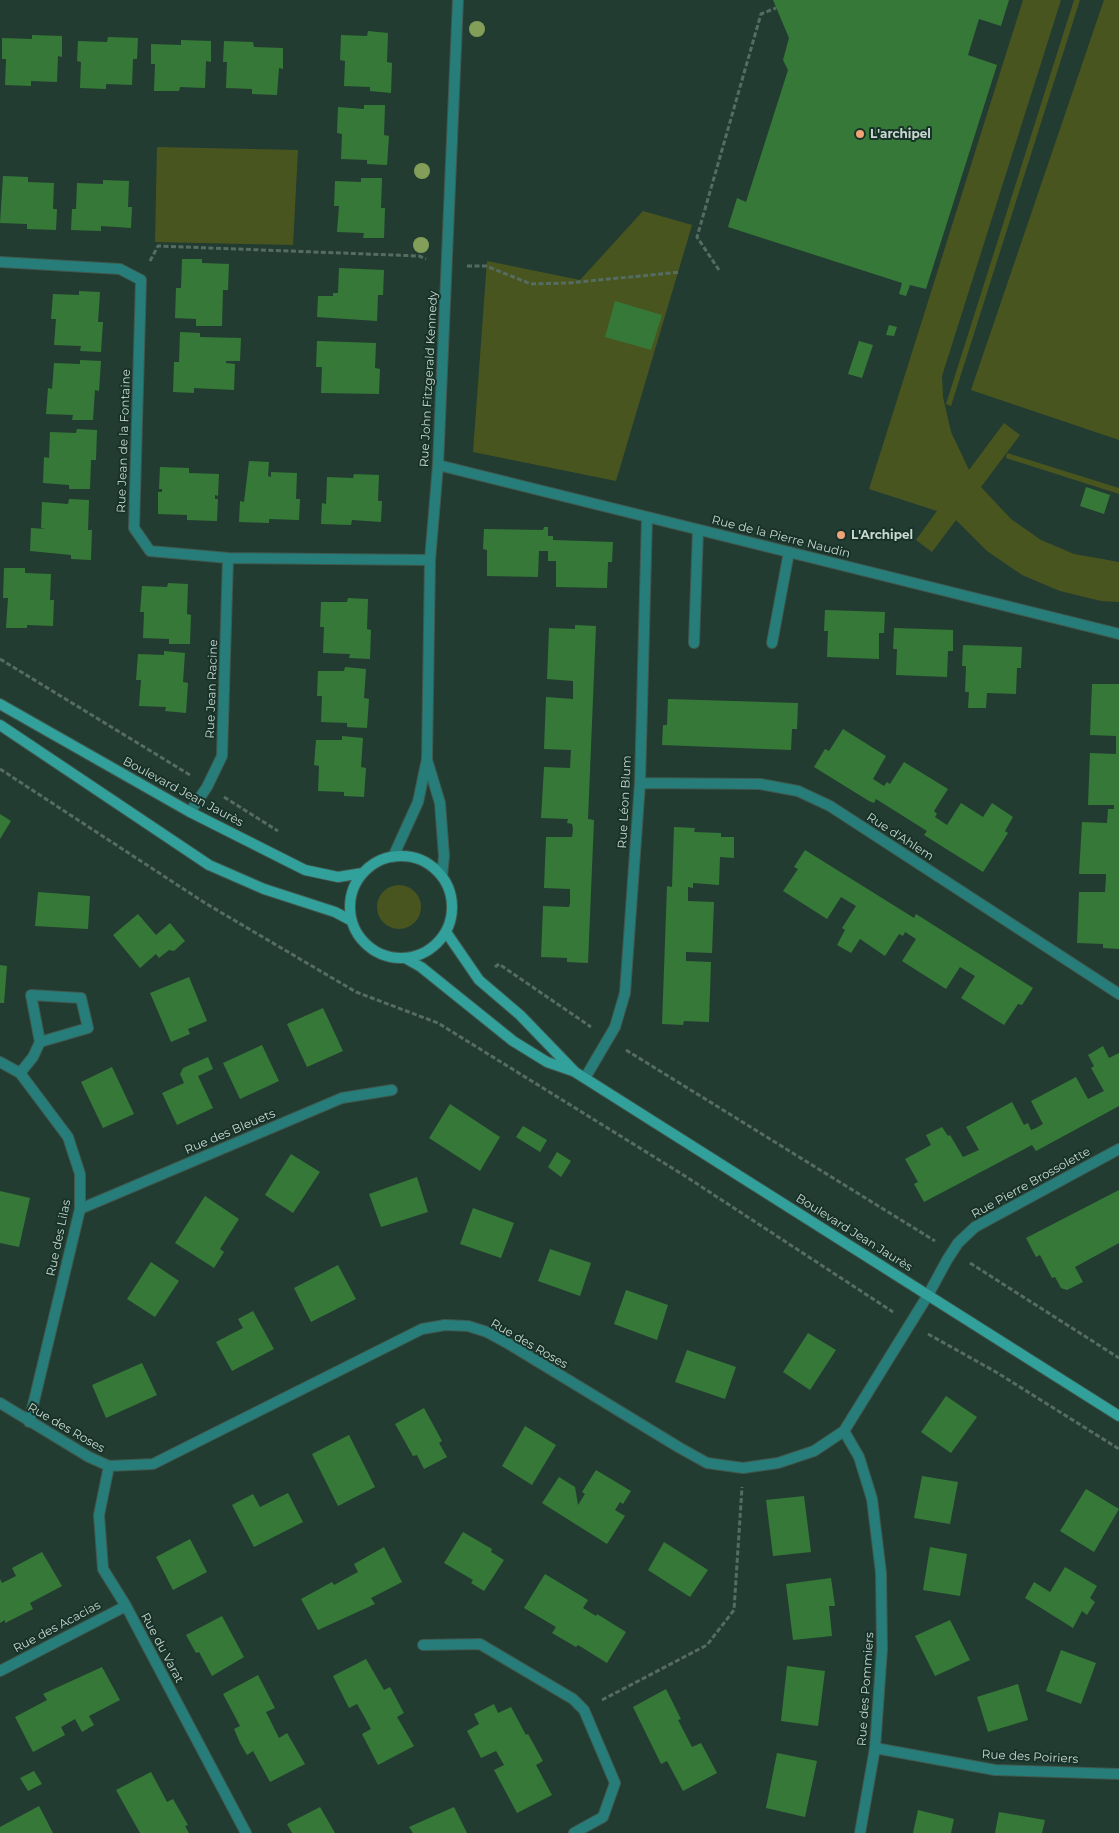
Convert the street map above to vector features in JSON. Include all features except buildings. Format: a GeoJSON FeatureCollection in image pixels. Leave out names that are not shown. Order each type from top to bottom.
{"type":"FeatureCollection","features":[{"type":"Feature","properties":{"kind":"street","name":"Rue John Fitzgerald Kennedy"},"geometry":{"type":"LineString","coordinates":[[393,857],[418,802],[427,759],[430,560],[438,465],[458,0]]}},
{"type":"Feature","properties":{"kind":"street"},"geometry":{"type":"LineString","coordinates":[[0,262],[120,269],[141,280]]}},
{"type":"Feature","properties":{"kind":"street","name":"Rue Jean de la Fontaine"},"geometry":{"type":"LineString","coordinates":[[141,280],[134,528],[150,551],[228,558],[430,560]]}},
{"type":"Feature","properties":{"kind":"street","name":"Rue de la Pierre Naudin"},"geometry":{"type":"LineString","coordinates":[[438,465],[1119,634]]}},
{"type":"Feature","properties":{"kind":"street","name":"Rue Léon Blum"},"geometry":{"type":"LineString","coordinates":[[585,1078],[615,1027],[625,993],[640,783],[648,517]]}},
{"type":"Feature","properties":{"kind":"street"},"geometry":{"type":"LineString","coordinates":[[694,643],[698,530]]}},
{"type":"Feature","properties":{"kind":"street"},"geometry":{"type":"LineString","coordinates":[[772,643],[789,552]]}},
{"type":"Feature","properties":{"kind":"street","name":"Rue Jean Racine"},"geometry":{"type":"LineString","coordinates":[[190,812],[207,787],[222,756],[228,558]]}},
{"type":"Feature","properties":{"kind":"street","name":"Boulevard Jean Jaurès"},"geometry":{"type":"LineString","coordinates":[[0,704],[190,812],[305,870],[338,877],[363,873]]}},
{"type":"Feature","properties":{"kind":"street"},"geometry":{"type":"LineString","coordinates":[[0,725],[209,865],[264,890],[319,906],[352,921]]}},
{"type":"Feature","properties":{"kind":"street","name":"Rue John Fitzgerald Kennedy"},"geometry":{"type":"LineString","coordinates":[[427,759],[440,803],[444,856],[442,876]]}},
{"type":"Feature","properties":{"kind":"street","name":"Rue d'Ahlem"},"geometry":{"type":"LineString","coordinates":[[640,783],[760,784],[798,791],[830,806],[1119,994]]}},
{"type":"Feature","properties":{"kind":"street"},"geometry":{"type":"LineString","coordinates":[[393,857],[411,857],[428,864],[442,876],[449,889],[452,903],[451,918],[446,932],[429,950],[405,958],[387,957],[372,949],[359,937],[352,921],[350,908],[351,896],[363,873],[377,862],[393,857]]}},
{"type":"Feature","properties":{"kind":"street","name":"Boulevard Jean Jaurès"},"geometry":{"type":"LineString","coordinates":[[446,932],[479,980],[520,1015],[575,1072]]}},
{"type":"Feature","properties":{"kind":"street","name":"Boulevard Jean Jaurès"},"geometry":{"type":"LineString","coordinates":[[405,958],[421,967],[513,1041],[547,1062],[575,1072],[585,1078],[1119,1416]]}},
{"type":"Feature","properties":{"kind":"street"},"geometry":{"type":"LineString","coordinates":[[20,1074],[33,1058],[40,1042],[31,995],[81,998],[88,1028],[40,1042]]}},
{"type":"Feature","properties":{"kind":"street","name":"Rue des Lilas"},"geometry":{"type":"LineString","coordinates":[[0,1062],[20,1074],[68,1137],[80,1174],[80,1209],[29,1422]]}},
{"type":"Feature","properties":{"kind":"street","name":"Rue des Bleuets"},"geometry":{"type":"LineString","coordinates":[[80,1209],[342,1098],[392,1090]]}},
{"type":"Feature","properties":{"kind":"street","name":"Rue Pierre Brossolette"},"geometry":{"type":"LineString","coordinates":[[928,1295],[958,1243],[975,1227],[1119,1149]]}},
{"type":"Feature","properties":{"kind":"street","name":"Rue des Roses"},"geometry":{"type":"LineString","coordinates":[[0,1403],[89,1457],[109,1466],[153,1464],[374,1351],[422,1329],[445,1325],[468,1326],[487,1332],[707,1463],[743,1468],[778,1464],[814,1451],[844,1431],[928,1295]]}},
{"type":"Feature","properties":{"kind":"street","name":"Rue des Pommiers"},"geometry":{"type":"LineString","coordinates":[[844,1431],[859,1457],[872,1499],[880,1573],[882,1649],[875,1748],[860,1833]]}},
{"type":"Feature","properties":{"kind":"street","name":"Rue du Varat"},"geometry":{"type":"LineString","coordinates":[[109,1466],[100,1515],[102,1569],[126,1606],[246,1833]]}},
{"type":"Feature","properties":{"kind":"street","name":"Rue des Acacias"},"geometry":{"type":"LineString","coordinates":[[0,1671],[126,1606]]}},
{"type":"Feature","properties":{"kind":"street"},"geometry":{"type":"LineString","coordinates":[[423,1645],[480,1644],[573,1699],[584,1710],[615,1783],[603,1818],[574,1833]]}},
{"type":"Feature","properties":{"kind":"street","name":"Rue des Poiriers"},"geometry":{"type":"LineString","coordinates":[[875,1748],[995,1770],[1119,1774]]}},
{"type":"Feature","properties":{"kind":"path"},"geometry":{"type":"LineString","coordinates":[[719,270],[697,237],[761,14],[776,8]]}},
{"type":"Feature","properties":{"kind":"path"},"geometry":{"type":"LineString","coordinates":[[141,280],[158,246],[419,256],[447,265],[486,266],[530,284],[569,283],[680,272]]}},
{"type":"Feature","properties":{"kind":"path"},"geometry":{"type":"LineString","coordinates":[[0,659],[194,778]]}},
{"type":"Feature","properties":{"kind":"path"},"geometry":{"type":"LineString","coordinates":[[0,769],[205,903],[356,992],[438,1023],[685,1176],[911,1324],[996,1372],[1119,1449]]}},
{"type":"Feature","properties":{"kind":"path"},"geometry":{"type":"LineString","coordinates":[[219,794],[286,835]]}},
{"type":"Feature","properties":{"kind":"path"},"geometry":{"type":"LineString","coordinates":[[490,970],[499,964],[596,1030]]}},
{"type":"Feature","properties":{"kind":"path"},"geometry":{"type":"LineString","coordinates":[[620,1047],[938,1243]]}},
{"type":"Feature","properties":{"kind":"path"},"geometry":{"type":"LineString","coordinates":[[967,1262],[1119,1358]]}},
{"type":"Feature","properties":{"kind":"path"},"geometry":{"type":"LineString","coordinates":[[584,1710],[707,1645],[734,1610],[743,1468]]}},
{"type":"Feature","properties":{"kind":"green space"},"geometry":{"type":"Polygon","coordinates":[[[1023,0],[1061,0],[942,376],[943,397],[951,432],[969,470],[1004,423],[1020,435],[981,487],[1011,519],[1041,540],[1074,554],[1119,562],[1119,602],[1101,601],[1060,591],[1022,575],[987,551],[956,520],[932,552],[916,540],[937,511],[869,489],[1023,0]]]}},
{"type":"Feature","properties":{"kind":"green space"},"geometry":{"type":"Polygon","coordinates":[[[1074,0],[1080,0],[951,406],[946,404],[1074,0]]]}},
{"type":"Feature","properties":{"kind":"green space"},"geometry":{"type":"Polygon","coordinates":[[[1104,0],[1119,0],[1119,440],[971,390],[1104,0]]]}},
{"type":"Feature","properties":{"kind":"green space"},"geometry":{"type":"Polygon","coordinates":[[[157,147],[298,150],[293,245],[155,242],[157,147]]]}},
{"type":"Feature","properties":{"kind":"green space"},"geometry":{"type":"Polygon","coordinates":[[[643,211],[692,225],[616,481],[473,452],[487,261],[580,280],[643,211]]]}},
{"type":"Feature","properties":{"kind":"green space"},"geometry":{"type":"Polygon","coordinates":[[[1007,453],[1119,488],[1119,494],[1006,458],[1007,453]]]}},
{"type":"Feature","properties":{"kind":"green space"},"geometry":{"type":"Polygon","coordinates":[[[399,885],[411,889],[417,895],[421,907],[417,919],[411,925],[399,929],[387,925],[381,919],[377,907],[381,895],[387,889],[399,885]]]}},
{"type":"Feature","properties":{"kind":"place","name":"L'archipel"},"geometry":{"type":"Point","coordinates":[860,134]}},
{"type":"Feature","properties":{"kind":"place","name":"L'Archipel"},"geometry":{"type":"Point","coordinates":[841,535]}}]}
